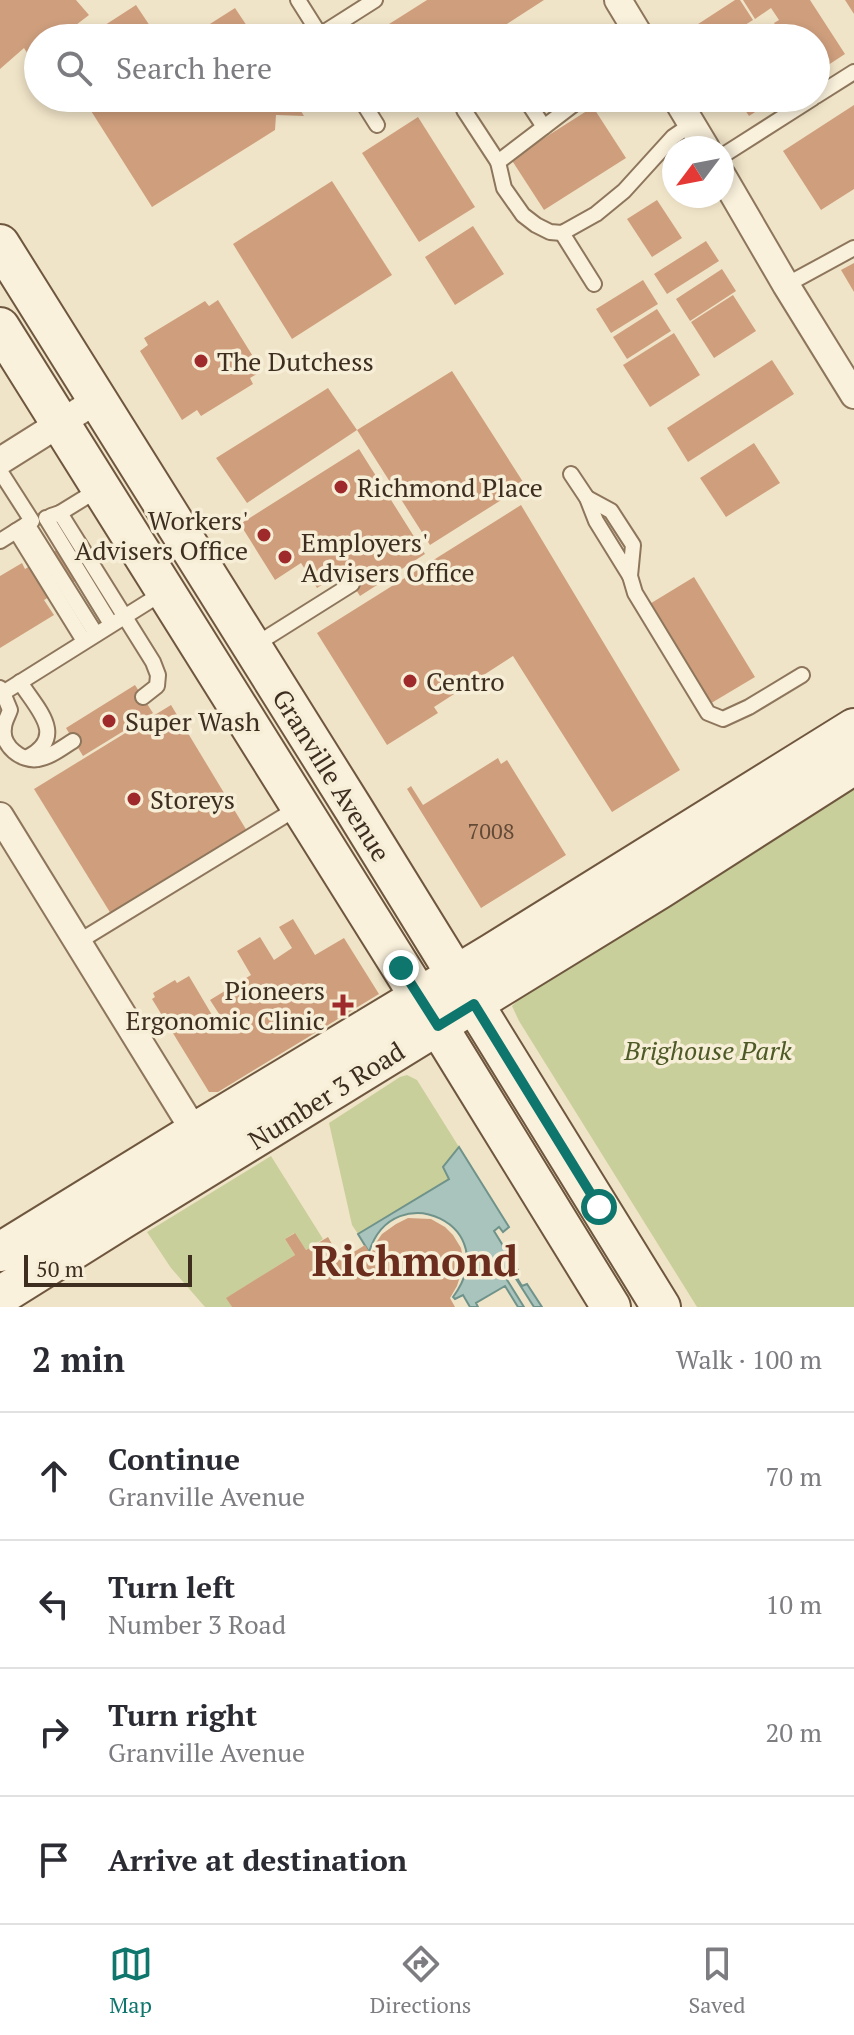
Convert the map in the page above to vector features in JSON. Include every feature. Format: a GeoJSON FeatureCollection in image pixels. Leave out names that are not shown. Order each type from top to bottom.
{"type":"FeatureCollection","features":[{"type":"Feature","properties":{"kind":"main road","name":"Granville Avenue"},"geometry":{"type":"LineString","coordinates":[[0,244],[661,1307]]}},
{"type":"Feature","properties":{"kind":"main road","name":"Granville Avenue"},"geometry":{"type":"LineString","coordinates":[[0,327],[611,1307]]}},
{"type":"Feature","properties":{"kind":"main road","name":"Number 3 Road"},"geometry":{"type":"LineString","coordinates":[[0,1296],[854,728]]}},
{"type":"Feature","properties":{"kind":"main road","name":"Number 3 Road"},"geometry":{"type":"LineString","coordinates":[[465,989],[660,889],[854,765]]}},
{"type":"Feature","properties":{"kind":"main road","name":"Number 3 Road"},"geometry":{"type":"LineString","coordinates":[[0,1252],[195,1132],[429,1012]]}},
{"type":"Feature","properties":{"kind":"street"},"geometry":{"type":"LineString","coordinates":[[618,0],[633,24]]}},
{"type":"Feature","properties":{"kind":"street"},"geometry":{"type":"LineString","coordinates":[[685,112],[699,136]]}},
{"type":"Feature","properties":{"kind":"street"},"geometry":{"type":"LineString","coordinates":[[734,196],[854,395]]}},
{"type":"Feature","properties":{"kind":"street"},"geometry":{"type":"LineString","coordinates":[[0,461],[97,400]]}},
{"type":"Feature","properties":{"kind":"street"},"geometry":{"type":"LineString","coordinates":[[0,816],[195,1132]]}},
{"type":"Feature","properties":{"kind":"lane"},"geometry":{"type":"LineString","coordinates":[[298,0],[313,24]]}},
{"type":"Feature","properties":{"kind":"lane"},"geometry":{"type":"LineString","coordinates":[[340,24],[375,0]]}},
{"type":"Feature","properties":{"kind":"lane"},"geometry":{"type":"LineString","coordinates":[[830,87],[854,72]]}},
{"type":"Feature","properties":{"kind":"lane"},"geometry":{"type":"LineString","coordinates":[[369,112],[377,125]]}},
{"type":"Feature","properties":{"kind":"lane"},"geometry":{"type":"LineString","coordinates":[[465,112],[498,162],[504,188],[523,215],[550,232],[562,233],[596,214],[673,137],[692,124]]}},
{"type":"Feature","properties":{"kind":"lane"},"geometry":{"type":"LineString","coordinates":[[534,112],[544,127]]}},
{"type":"Feature","properties":{"kind":"lane"},"geometry":{"type":"LineString","coordinates":[[498,162],[564,112]]}},
{"type":"Feature","properties":{"kind":"lane"},"geometry":{"type":"LineString","coordinates":[[734,148],[790,112]]}},
{"type":"Feature","properties":{"kind":"lane"},"geometry":{"type":"LineString","coordinates":[[562,233],[594,284]]}},
{"type":"Feature","properties":{"kind":"lane"},"geometry":{"type":"LineString","coordinates":[[786,285],[854,248]]}},
{"type":"Feature","properties":{"kind":"lane"},"geometry":{"type":"LineString","coordinates":[[0,471],[36,521],[153,662],[158,675],[157,686],[143,697]]}},
{"type":"Feature","properties":{"kind":"lane"},"geometry":{"type":"LineString","coordinates":[[571,474],[587,498],[611,511],[633,545],[630,576],[635,593],[708,713],[723,719],[802,675]]}},
{"type":"Feature","properties":{"kind":"lane"},"geometry":{"type":"LineString","coordinates":[[0,541],[100,488]]}},
{"type":"Feature","properties":{"kind":"lane"},"geometry":{"type":"LineString","coordinates":[[36,521],[90,638]]}},
{"type":"Feature","properties":{"kind":"lane"},"geometry":{"type":"LineString","coordinates":[[251,647],[352,584]]}},
{"type":"Feature","properties":{"kind":"lane"},"geometry":{"type":"LineString","coordinates":[[73,741],[35,760],[15,753],[3,733],[10,710],[1,690],[20,682],[164,592]]}},
{"type":"Feature","properties":{"kind":"lane"},"geometry":{"type":"LineString","coordinates":[[20,682],[45,722],[49,737],[37,752],[24,758]]}},
{"type":"Feature","properties":{"kind":"lane"},"geometry":{"type":"LineString","coordinates":[[78,942],[300,806]]}},
{"type":"Feature","properties":{"kind":"green space","name":"Brighouse Park"},"geometry":{"type":"Polygon","coordinates":[[[854,787],[854,1307],[697,1307],[512,1006],[521,997],[854,787]]]}},
{"type":"Feature","properties":{"kind":"green space"},"geometry":{"type":"Polygon","coordinates":[[[407,1075],[417,1080],[459,1147],[443,1167],[449,1179],[358,1234],[352,1225],[329,1123],[407,1075]]]}},
{"type":"Feature","properties":{"kind":"green space"},"geometry":{"type":"Polygon","coordinates":[[[271,1156],[323,1239],[306,1250],[294,1233],[285,1239],[295,1255],[227,1298],[232,1307],[205,1307],[171,1268],[147,1232],[271,1156]]]}},
{"type":"Feature","properties":{"kind":"water"},"geometry":{"type":"Polygon","coordinates":[[[459,1147],[509,1227],[503,1232],[499,1227],[494,1231],[518,1270],[514,1273],[522,1286],[527,1284],[542,1307],[534,1307],[511,1271],[504,1275],[524,1307],[518,1307],[505,1286],[476,1303],[478,1307],[470,1307],[463,1295],[455,1299],[453,1297],[466,1271],[466,1249],[456,1231],[440,1219],[421,1213],[400,1216],[382,1229],[369,1252],[358,1234],[449,1179],[443,1167],[459,1147]]]}},
{"type":"Feature","properties":{"kind":"building"},"geometry":{"type":"Polygon","coordinates":[[[0,0],[76,0],[89,15],[77,24],[24,24],[24,48],[0,69],[0,0]]]}},
{"type":"Feature","properties":{"kind":"building"},"geometry":{"type":"Polygon","coordinates":[[[427,0],[544,0],[507,24],[389,24],[427,0]]]}},
{"type":"Feature","properties":{"kind":"building"},"geometry":{"type":"Polygon","coordinates":[[[735,0],[740,0],[753,20],[747,24],[698,24],[735,0]]]}},
{"type":"Feature","properties":{"kind":"building"},"geometry":{"type":"Polygon","coordinates":[[[743,0],[810,0],[826,24],[775,24],[779,20],[771,8],[755,19],[743,0]]]}},
{"type":"Feature","properties":{"kind":"building"},"geometry":{"type":"Polygon","coordinates":[[[845,0],[854,0],[854,14],[845,0]]]}},
{"type":"Feature","properties":{"kind":"building"},"geometry":{"type":"Polygon","coordinates":[[[136,5],[149,24],[107,24],[136,5]]]}},
{"type":"Feature","properties":{"kind":"building"},"geometry":{"type":"Polygon","coordinates":[[[235,8],[246,24],[210,24],[235,8]]]}},
{"type":"Feature","properties":{"kind":"building"},"geometry":{"type":"Polygon","coordinates":[[[830,31],[845,54],[830,64],[830,31]]]}},
{"type":"Feature","properties":{"kind":"building"},"geometry":{"type":"Polygon","coordinates":[[[854,105],[854,189],[821,210],[783,151],[854,105]]]}},
{"type":"Feature","properties":{"kind":"building"},"geometry":{"type":"Polygon","coordinates":[[[92,112],[302,112],[304,116],[276,115],[275,130],[152,207],[92,112]]]}},
{"type":"Feature","properties":{"kind":"building"},"geometry":{"type":"Polygon","coordinates":[[[585,112],[596,112],[626,158],[544,210],[511,159],[585,112]]]}},
{"type":"Feature","properties":{"kind":"building"},"geometry":{"type":"Polygon","coordinates":[[[418,117],[475,207],[419,242],[362,153],[418,117]]]}},
{"type":"Feature","properties":{"kind":"building"},"geometry":{"type":"Polygon","coordinates":[[[332,181],[392,275],[292,339],[233,244],[332,181]]]}},
{"type":"Feature","properties":{"kind":"building"},"geometry":{"type":"Polygon","coordinates":[[[657,200],[682,238],[652,257],[627,219],[657,200]]]}},
{"type":"Feature","properties":{"kind":"building"},"geometry":{"type":"Polygon","coordinates":[[[473,226],[504,274],[455,305],[425,257],[473,226]]]}},
{"type":"Feature","properties":{"kind":"building"},"geometry":{"type":"Polygon","coordinates":[[[706,241],[719,261],[667,294],[654,274],[706,241]]]}},
{"type":"Feature","properties":{"kind":"building"},"geometry":{"type":"Polygon","coordinates":[[[854,263],[854,292],[841,270],[854,263]]]}},
{"type":"Feature","properties":{"kind":"building"},"geometry":{"type":"Polygon","coordinates":[[[722,269],[736,291],[690,321],[676,299],[722,269]]]}},
{"type":"Feature","properties":{"kind":"building"},"geometry":{"type":"Polygon","coordinates":[[[643,280],[658,304],[611,333],[596,309],[643,280]]]}},
{"type":"Feature","properties":{"kind":"building"},"geometry":{"type":"Polygon","coordinates":[[[733,295],[756,331],[714,358],[691,322],[733,295]]]}},
{"type":"Feature","properties":{"kind":"building","name":"The Dutchess"},"geometry":{"type":"Polygon","coordinates":[[[218,300],[262,371],[250,378],[253,384],[201,416],[197,410],[182,420],[140,351],[148,345],[144,338],[205,301],[209,306],[218,300]]]}},
{"type":"Feature","properties":{"kind":"building"},"geometry":{"type":"Polygon","coordinates":[[[657,309],[671,331],[627,359],[613,337],[657,309]]]}},
{"type":"Feature","properties":{"kind":"building"},"geometry":{"type":"Polygon","coordinates":[[[674,333],[700,375],[650,407],[623,365],[674,333]]]}},
{"type":"Feature","properties":{"kind":"building"},"geometry":{"type":"Polygon","coordinates":[[[772,360],[794,394],[688,462],[667,428],[772,360]]]}},
{"type":"Feature","properties":{"kind":"building"},"geometry":{"type":"Polygon","coordinates":[[[452,371],[525,485],[430,545],[357,430],[452,371]]]}},
{"type":"Feature","properties":{"kind":"building"},"geometry":{"type":"Polygon","coordinates":[[[328,388],[357,430],[247,503],[216,458],[328,388]]]}},
{"type":"Feature","properties":{"kind":"building"},"geometry":{"type":"Polygon","coordinates":[[[754,443],[780,483],[726,517],[700,478],[754,443]]]}},
{"type":"Feature","properties":{"kind":"building","name":"Richmond Place"},"geometry":{"type":"Polygon","coordinates":[[[359,449],[425,554],[360,596],[344,571],[317,588],[301,563],[275,580],[240,524],[359,449]]]}},
{"type":"Feature","properties":{"kind":"building","name":"Centro"},"geometry":{"type":"Polygon","coordinates":[[[521,505],[680,770],[612,812],[513,656],[434,707],[438,713],[387,745],[317,633],[521,505]]]}},
{"type":"Feature","properties":{"kind":"building"},"geometry":{"type":"Polygon","coordinates":[[[83,534],[102,565],[44,600],[54,615],[0,648],[0,576],[22,563],[25,569],[83,534]]]}},
{"type":"Feature","properties":{"kind":"building"},"geometry":{"type":"Polygon","coordinates":[[[694,577],[755,677],[708,705],[648,605],[694,577]]]}},
{"type":"Feature","properties":{"kind":"building","name":"Super Wash"},"geometry":{"type":"Polygon","coordinates":[[[135,685],[153,713],[83,756],[66,728],[135,685]]]}},
{"type":"Feature","properties":{"kind":"building","name":"Storeys"},"geometry":{"type":"Polygon","coordinates":[[[171,705],[247,831],[111,914],[34,789],[171,705]]]}},
{"type":"Feature","properties":{"kind":"building"},"geometry":{"type":"Polygon","coordinates":[[[498,758],[501,764],[507,760],[566,855],[481,908],[407,789],[411,786],[423,805],[498,758]]]}},
{"type":"Feature","properties":{"kind":"building"},"geometry":{"type":"Polygon","coordinates":[[[293,919],[315,955],[344,938],[379,994],[218,1092],[209,1092],[152,999],[155,997],[153,993],[189,976],[215,1020],[221,1017],[210,1000],[251,975],[237,951],[260,937],[274,960],[292,948],[279,927],[293,919]]]}},
{"type":"Feature","properties":{"kind":"building"},"geometry":{"type":"Polygon","coordinates":[[[408,1218],[431,1219],[445,1227],[461,1248],[464,1264],[450,1298],[455,1307],[232,1307],[226,1298],[295,1255],[285,1239],[295,1233],[306,1250],[328,1237],[341,1260],[365,1245],[371,1255],[382,1234],[408,1218]]]}},
{"type":"Feature","properties":{"kind":"place","name":"The Dutchess"},"geometry":{"type":"Point","coordinates":[201,361]}},
{"type":"Feature","properties":{"kind":"place","name":"Richmond Place"},"geometry":{"type":"Point","coordinates":[341,487]}},
{"type":"Feature","properties":{"kind":"place","name":"Workers' Advisers Office"},"geometry":{"type":"Point","coordinates":[264,535]}},
{"type":"Feature","properties":{"kind":"place","name":"Employers' Advisers Office"},"geometry":{"type":"Point","coordinates":[285,557]}},
{"type":"Feature","properties":{"kind":"place","name":"Centro"},"geometry":{"type":"Point","coordinates":[410,681]}},
{"type":"Feature","properties":{"kind":"place","name":"Super Wash"},"geometry":{"type":"Point","coordinates":[109,721]}},
{"type":"Feature","properties":{"kind":"place","name":"Storeys"},"geometry":{"type":"Point","coordinates":[134,799]}},
{"type":"Feature","properties":{"kind":"place","name":"Pioneers Ergonomic Clinic"},"geometry":{"type":"Point","coordinates":[343,1005]}},
{"type":"Feature","properties":{"kind":"district","name":"Richmond"},"geometry":{"type":"Point","coordinates":[415,1260]}},
{"type":"Feature","properties":{"kind":"route"},"geometry":{"type":"LineString","coordinates":[[401,968],[438,1026],[474,1004],[599,1207]]}}]}
